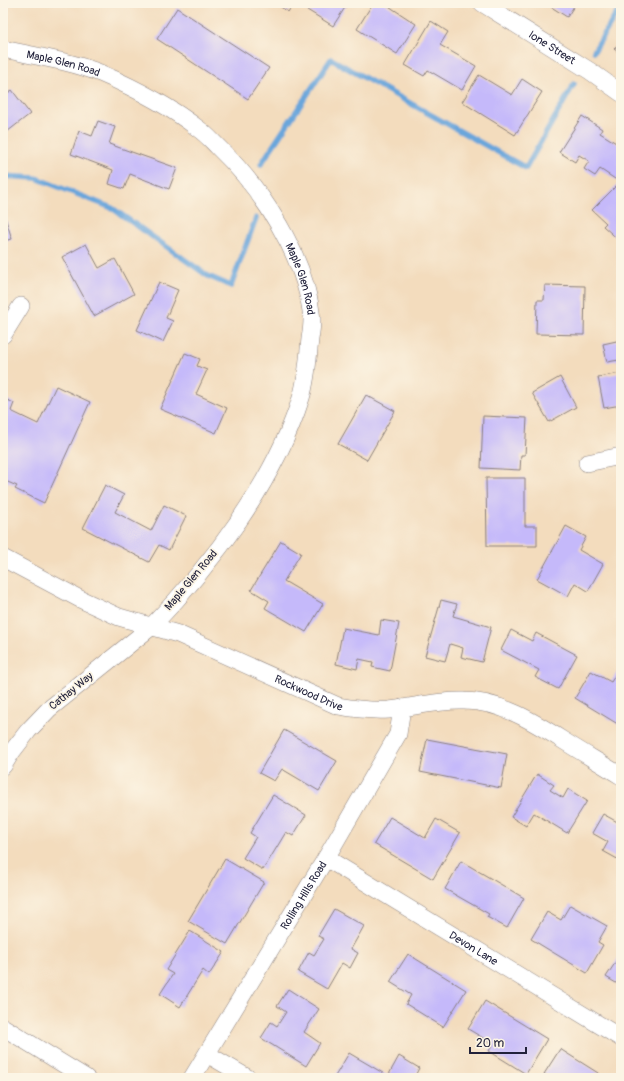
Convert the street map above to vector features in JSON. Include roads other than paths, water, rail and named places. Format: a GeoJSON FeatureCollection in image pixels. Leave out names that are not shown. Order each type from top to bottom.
{"type":"FeatureCollection","features":[{"type":"Feature","properties":{"kind":"street","name":"Ione Street"},"geometry":{"type":"LineString","coordinates":[[482,3],[590,71],[621,93]]}},
{"type":"Feature","properties":{"kind":"street","name":"Maple Glen Road"},"geometry":{"type":"LineString","coordinates":[[3,49],[70,63],[99,73],[130,87],[166,107],[201,131],[251,182],[267,205],[296,259],[306,288],[312,320],[306,376],[302,397],[283,444],[253,499],[230,533],[204,568],[151,627]]}},
{"type":"Feature","properties":{"kind":"street"},"geometry":{"type":"LineString","coordinates":[[3,335],[21,306]]}},
{"type":"Feature","properties":{"kind":"street"},"geometry":{"type":"LineString","coordinates":[[587,463],[621,456]]}},
{"type":"Feature","properties":{"kind":"street","name":"Rockwood Drive"},"geometry":{"type":"LineString","coordinates":[[3,558],[80,599],[119,617],[178,634],[338,706],[355,710],[388,710],[437,702],[465,701],[489,704],[510,711],[536,724],[621,776]]}},
{"type":"Feature","properties":{"kind":"street","name":"Cathay Way"},"geometry":{"type":"LineString","coordinates":[[3,766],[24,737],[49,709],[151,627]]}},
{"type":"Feature","properties":{"kind":"street","name":"Rolling Hills Road"},"geometry":{"type":"LineString","coordinates":[[192,1078],[326,858],[398,734],[402,708]]}},
{"type":"Feature","properties":{"kind":"street","name":"Devon Lane"},"geometry":{"type":"LineString","coordinates":[[326,858],[621,1038]]}},
{"type":"Feature","properties":{"kind":"street"},"geometry":{"type":"LineString","coordinates":[[3,1027],[86,1078]]}},
{"type":"Feature","properties":{"kind":"street"},"geometry":{"type":"LineString","coordinates":[[207,1054],[248,1078]]}},
{"type":"Feature","properties":{"kind":"waterway"},"geometry":{"type":"LineString","coordinates":[[594,51],[621,6]]}},
{"type":"Feature","properties":{"kind":"waterway"},"geometry":{"type":"LineString","coordinates":[[261,164],[331,59],[526,168],[574,84]]}},
{"type":"Feature","properties":{"kind":"waterway"},"geometry":{"type":"LineString","coordinates":[[3,176],[36,178],[112,208],[208,276],[231,286],[256,218]]}}]}
